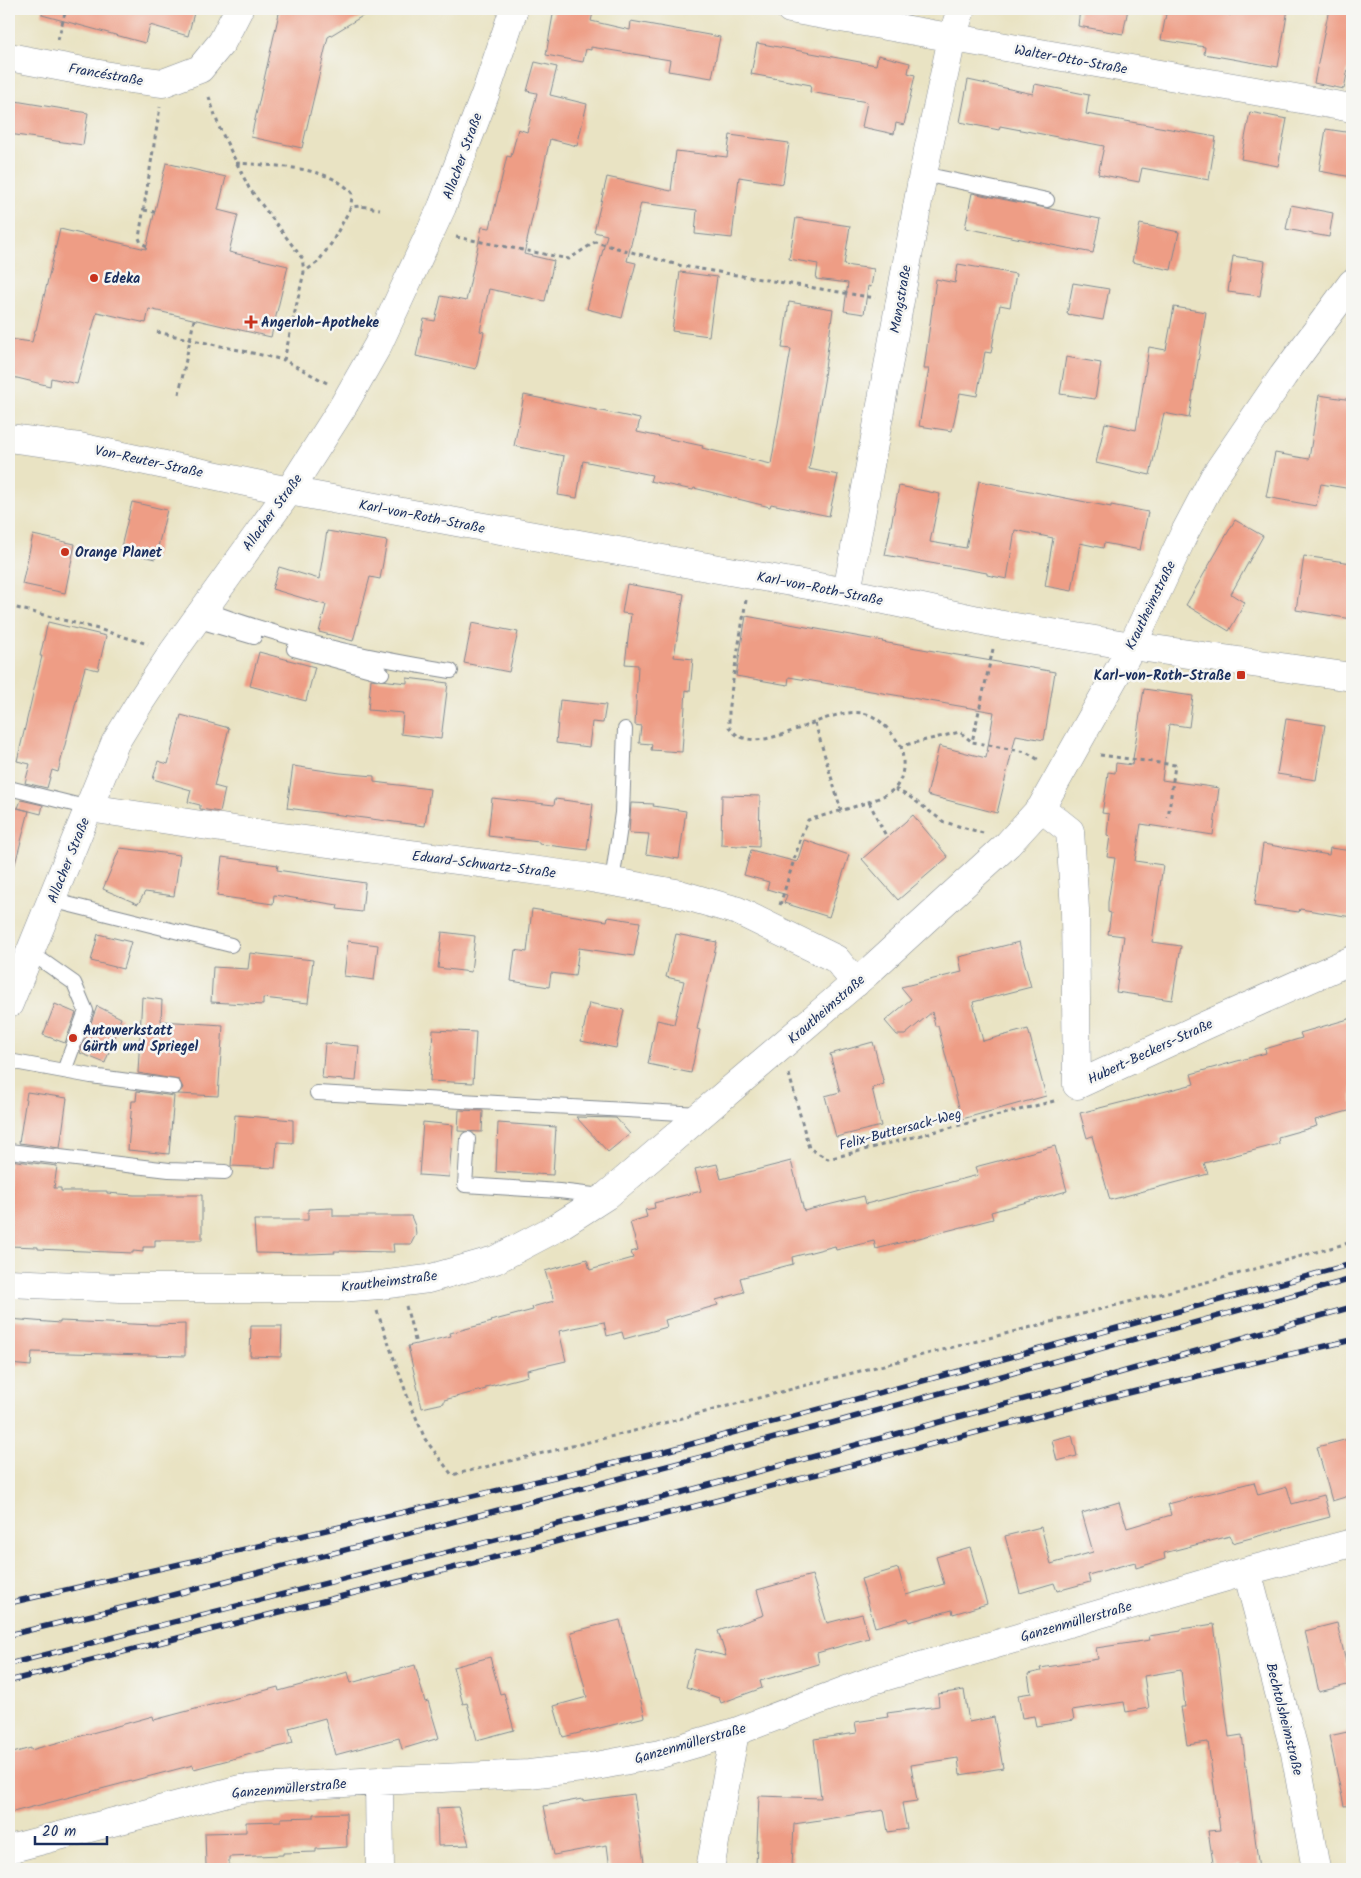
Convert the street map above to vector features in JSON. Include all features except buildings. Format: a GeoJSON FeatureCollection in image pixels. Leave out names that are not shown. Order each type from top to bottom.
{"type":"FeatureCollection","features":[{"type":"Feature","properties":{"kind":"street","name":"Francéstraße"},"geometry":{"type":"LineString","coordinates":[[9,57],[115,77],[163,83],[200,68],[222,42],[239,9]]}},
{"type":"Feature","properties":{"kind":"street","name":"Allacher Straße"},"geometry":{"type":"LineString","coordinates":[[9,1004],[116,743],[173,652],[289,491],[350,395],[378,345],[440,213],[486,92],[514,9]]}},
{"type":"Feature","properties":{"kind":"street","name":"Walter-Otto-Straße"},"geometry":{"type":"LineString","coordinates":[[790,9],[1352,108]]}},
{"type":"Feature","properties":{"kind":"street","name":"Mangstraße"},"geometry":{"type":"LineString","coordinates":[[847,592],[922,174],[952,38],[961,9]]}},
{"type":"Feature","properties":{"kind":"street","name":"Krautheimstraße"},"geometry":{"type":"LineString","coordinates":[[9,1283],[120,1288],[339,1288],[428,1279],[495,1260],[556,1228],[606,1196],[856,983],[1008,844],[1041,808],[1132,646],[1184,534],[1214,477],[1282,376],[1352,283]]}},
{"type":"Feature","properties":{"kind":"street","name":"Von-Reuter-Straße"},"geometry":{"type":"LineString","coordinates":[[9,438],[79,447],[289,491]]}},
{"type":"Feature","properties":{"kind":"street","name":"Karl-von-Roth-Straße"},"geometry":{"type":"LineString","coordinates":[[289,491],[847,592],[997,624],[1352,678]]}},
{"type":"Feature","properties":{"kind":"street","name":"Eduard-Schwartz-Straße"},"geometry":{"type":"LineString","coordinates":[[89,808],[612,882],[676,893],[738,912],[836,959],[856,983]]}},
{"type":"Feature","properties":{"kind":"street","name":"Hubert-Beckers-Straße"},"geometry":{"type":"LineString","coordinates":[[1041,808],[1070,831],[1075,919],[1077,1085],[1352,960]]}},
{"type":"Feature","properties":{"kind":"street","name":"Ganzenmüllerstraße"},"geometry":{"type":"LineString","coordinates":[[9,1849],[240,1790],[529,1774],[591,1767],[660,1754],[735,1732],[873,1680],[1248,1571],[1352,1544]]}},
{"type":"Feature","properties":{"kind":"street","name":"Bechtolsheimstraße"},"geometry":{"type":"LineString","coordinates":[[1248,1571],[1295,1753],[1316,1869]]}},
{"type":"Feature","properties":{"kind":"street"},"geometry":{"type":"LineString","coordinates":[[710,1869],[735,1732]]}},
{"type":"Feature","properties":{"kind":"street"},"geometry":{"type":"LineString","coordinates":[[379,1781],[380,1869]]}},
{"type":"Feature","properties":{"kind":"lane"},"geometry":{"type":"LineString","coordinates":[[922,174],[1046,200]]}},
{"type":"Feature","properties":{"kind":"lane"},"geometry":{"type":"LineString","coordinates":[[200,615],[244,624],[310,644],[381,660],[451,671]]}},
{"type":"Feature","properties":{"kind":"lane"},"geometry":{"type":"LineString","coordinates":[[200,615],[382,673]]}},
{"type":"Feature","properties":{"kind":"lane"},"geometry":{"type":"LineString","coordinates":[[612,882],[622,814],[625,729]]}},
{"type":"Feature","properties":{"kind":"lane"},"geometry":{"type":"LineString","coordinates":[[9,788],[89,808]]}},
{"type":"Feature","properties":{"kind":"lane"},"geometry":{"type":"LineString","coordinates":[[52,900],[232,945]]}},
{"type":"Feature","properties":{"kind":"lane"},"geometry":{"type":"LineString","coordinates":[[30,952],[74,983],[86,1011],[64,1071]]}},
{"type":"Feature","properties":{"kind":"lane"},"geometry":{"type":"LineString","coordinates":[[9,1061],[64,1071],[174,1086]]}},
{"type":"Feature","properties":{"kind":"lane"},"geometry":{"type":"LineString","coordinates":[[317,1093],[703,1114]]}},
{"type":"Feature","properties":{"kind":"lane"},"geometry":{"type":"LineString","coordinates":[[468,1139],[465,1185],[606,1196]]}},
{"type":"Feature","properties":{"kind":"lane"},"geometry":{"type":"LineString","coordinates":[[9,1151],[170,1170],[225,1172]]}},
{"type":"Feature","properties":{"kind":"path"},"geometry":{"type":"LineString","coordinates":[[9,9],[9,34]]}},
{"type":"Feature","properties":{"kind":"path"},"geometry":{"type":"LineString","coordinates":[[56,47],[66,9]]}},
{"type":"Feature","properties":{"kind":"path"},"geometry":{"type":"LineString","coordinates":[[147,246],[141,243],[139,238],[163,83]]}},
{"type":"Feature","properties":{"kind":"path"},"geometry":{"type":"LineString","coordinates":[[209,97],[219,127],[249,188],[302,258],[304,272],[284,360]]}},
{"type":"Feature","properties":{"kind":"path"},"geometry":{"type":"LineString","coordinates":[[236,162],[306,170],[329,177],[347,187],[352,194],[352,207],[331,244],[318,262],[304,272]]}},
{"type":"Feature","properties":{"kind":"path"},"geometry":{"type":"LineString","coordinates":[[352,207],[360,206],[380,209]]}},
{"type":"Feature","properties":{"kind":"path"},"geometry":{"type":"LineString","coordinates":[[144,210],[154,212]]}},
{"type":"Feature","properties":{"kind":"path"},"geometry":{"type":"LineString","coordinates":[[466,239],[569,259],[595,242],[682,266],[900,302]]}},
{"type":"Feature","properties":{"kind":"path"},"geometry":{"type":"LineString","coordinates":[[179,394],[194,320]]}},
{"type":"Feature","properties":{"kind":"path"},"geometry":{"type":"LineString","coordinates":[[157,332],[284,360],[350,395]]}},
{"type":"Feature","properties":{"kind":"path"},"geometry":{"type":"LineString","coordinates":[[9,408],[11,391]]}},
{"type":"Feature","properties":{"kind":"path"},"geometry":{"type":"LineString","coordinates":[[750,574],[729,706],[729,727],[738,735],[752,739],[770,739],[843,713],[859,712],[871,716],[892,733],[901,746],[904,760],[902,776],[895,789],[869,802],[808,820],[772,928]]}},
{"type":"Feature","properties":{"kind":"path"},"geometry":{"type":"LineString","coordinates":[[9,606],[98,629],[173,652]]}},
{"type":"Feature","properties":{"kind":"path"},"geometry":{"type":"LineString","coordinates":[[972,742],[995,642],[997,624]]}},
{"type":"Feature","properties":{"kind":"path"},"geometry":{"type":"LineString","coordinates":[[815,723],[841,810]]}},
{"type":"Feature","properties":{"kind":"path"},"geometry":{"type":"LineString","coordinates":[[901,746],[960,732],[972,742],[1026,752],[1041,762]]}},
{"type":"Feature","properties":{"kind":"path"},"geometry":{"type":"LineString","coordinates":[[1096,755],[1175,765],[1168,818]]}},
{"type":"Feature","properties":{"kind":"path"},"geometry":{"type":"LineString","coordinates":[[895,789],[910,797],[944,822],[990,835]]}},
{"type":"Feature","properties":{"kind":"path"},"geometry":{"type":"LineString","coordinates":[[869,802],[887,838]]}},
{"type":"Feature","properties":{"kind":"path","name":"Felix-Buttersack-Weg"},"geometry":{"type":"LineString","coordinates":[[787,1069],[809,1148],[828,1159],[1065,1098],[1077,1085]]}},
{"type":"Feature","properties":{"kind":"path"},"geometry":{"type":"LineString","coordinates":[[370,1286],[381,1326],[425,1439],[452,1475],[630,1432],[1226,1277],[1352,1242]]}},
{"type":"Feature","properties":{"kind":"path"},"geometry":{"type":"LineString","coordinates":[[403,1297],[416,1344]]}},
{"type":"Feature","properties":{"kind":"railway"},"geometry":{"type":"LineString","coordinates":[[9,1603],[662,1452],[1352,1264]]}},
{"type":"Feature","properties":{"kind":"railway"},"geometry":{"type":"LineString","coordinates":[[9,1635],[134,1605],[832,1423],[1352,1279]]}},
{"type":"Feature","properties":{"kind":"railway"},"geometry":{"type":"LineString","coordinates":[[9,1664],[672,1495],[1094,1380],[1352,1307]]}},
{"type":"Feature","properties":{"kind":"railway"},"geometry":{"type":"LineString","coordinates":[[9,1681],[673,1512],[1100,1400],[1352,1340]]}},
{"type":"Feature","properties":{"kind":"place","name":"Edeka"},"geometry":{"type":"Point","coordinates":[94,278]}},
{"type":"Feature","properties":{"kind":"place","name":"Angerloh-Apotheke"},"geometry":{"type":"Point","coordinates":[251,322]}},
{"type":"Feature","properties":{"kind":"place","name":"Orange Planet"},"geometry":{"type":"Point","coordinates":[65,552]}},
{"type":"Feature","properties":{"kind":"place","name":"Karl-von-Roth-Straße"},"geometry":{"type":"Point","coordinates":[1241,675]}},
{"type":"Feature","properties":{"kind":"place","name":"Autowerkstatt Gürth und Spriegel"},"geometry":{"type":"Point","coordinates":[73,1038]}}]}
